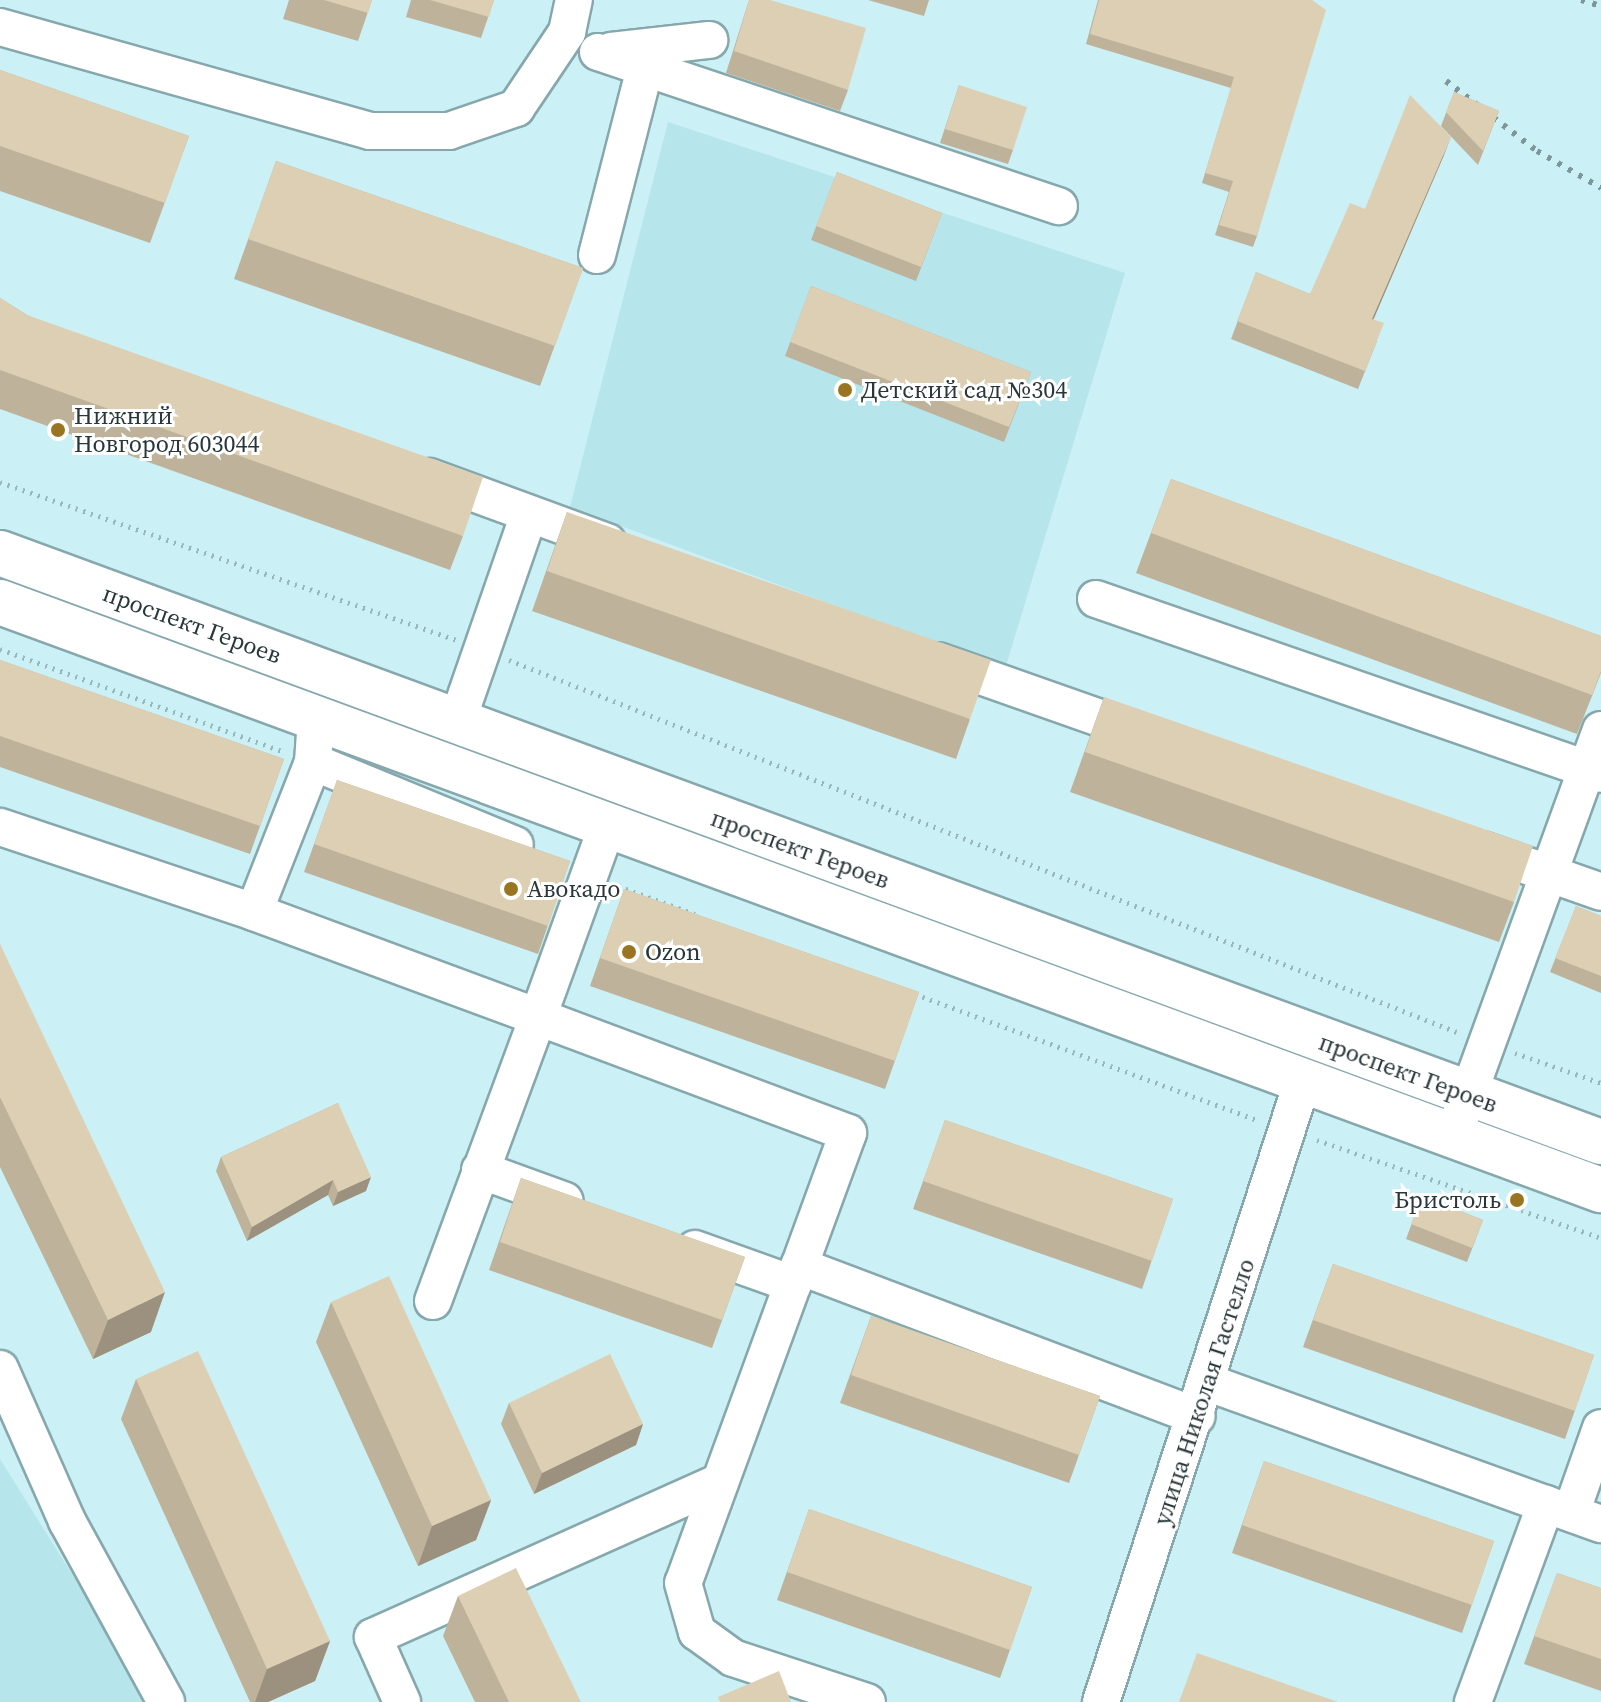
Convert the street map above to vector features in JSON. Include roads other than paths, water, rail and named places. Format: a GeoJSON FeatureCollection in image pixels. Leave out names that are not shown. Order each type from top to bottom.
{"type":"FeatureCollection","features":[{"type":"Feature","properties":{"kind":"main road","name":"проспект Героев"},"geometry":{"type":"LineString","coordinates":[[0,553],[457,722],[1461,1115],[1601,1190]]}},
{"type":"Feature","properties":{"kind":"main road","name":"проспект Героев"},"geometry":{"type":"LineString","coordinates":[[0,602],[1303,1080],[1601,1142]]}},
{"type":"Feature","properties":{"kind":"street"},"geometry":{"type":"LineString","coordinates":[[0,27],[370,131],[449,131],[516,108],[567,32],[574,0]]}},
{"type":"Feature","properties":{"kind":"street"},"geometry":{"type":"LineString","coordinates":[[550,57],[709,40]]}},
{"type":"Feature","properties":{"kind":"street"},"geometry":{"type":"LineString","coordinates":[[598,52],[1059,206]]}},
{"type":"Feature","properties":{"kind":"street"},"geometry":{"type":"LineString","coordinates":[[597,255],[645,68]]}},
{"type":"Feature","properties":{"kind":"street"},"geometry":{"type":"LineString","coordinates":[[397,465],[646,556]]}},
{"type":"Feature","properties":{"kind":"street"},"geometry":{"type":"LineString","coordinates":[[457,722],[529,514]]}},
{"type":"Feature","properties":{"kind":"street"},"geometry":{"type":"LineString","coordinates":[[1096,599],[1594,772]]}},
{"type":"Feature","properties":{"kind":"street"},"geometry":{"type":"LineString","coordinates":[[911,651],[1177,745]]}},
{"type":"Feature","properties":{"kind":"street"},"geometry":{"type":"LineString","coordinates":[[254,912],[313,762],[316,718]]}},
{"type":"Feature","properties":{"kind":"street"},"geometry":{"type":"LineString","coordinates":[[1461,1115],[1548,873],[1594,772],[1601,730]]}},
{"type":"Feature","properties":{"kind":"street"},"geometry":{"type":"LineString","coordinates":[[313,762],[564,865]]}},
{"type":"Feature","properties":{"kind":"street"},"geometry":{"type":"LineString","coordinates":[[433,1301],[538,1017],[564,865],[608,824]]}},
{"type":"Feature","properties":{"kind":"street"},"geometry":{"type":"LineString","coordinates":[[0,827],[254,912],[848,1133],[683,1583],[697,1632],[733,1658],[867,1702]]}},
{"type":"Feature","properties":{"kind":"street"},"geometry":{"type":"LineString","coordinates":[[1444,837],[1601,892]]}},
{"type":"Feature","properties":{"kind":"street","name":"улица Николая Гастелло"},"geometry":{"type":"LineString","coordinates":[[1101,1702],[1203,1399],[1303,1080]]}},
{"type":"Feature","properties":{"kind":"street"},"geometry":{"type":"LineString","coordinates":[[480,1170],[599,1214]]}},
{"type":"Feature","properties":{"kind":"street"},"geometry":{"type":"LineString","coordinates":[[659,1235],[1573,1514]]}},
{"type":"Feature","properties":{"kind":"street"},"geometry":{"type":"LineString","coordinates":[[0,1369],[67,1521],[166,1702]]}},
{"type":"Feature","properties":{"kind":"street"},"geometry":{"type":"LineString","coordinates":[[1473,1702],[1573,1514],[1601,1428]]}},
{"type":"Feature","properties":{"kind":"street"},"geometry":{"type":"LineString","coordinates":[[402,1702],[373,1637],[720,1482]]}},
{"type":"Feature","properties":{"kind":"railway"},"geometry":{"type":"LineString","coordinates":[[1581,0],[1601,6]]}},
{"type":"Feature","properties":{"kind":"railway"},"geometry":{"type":"LineString","coordinates":[[1446,81],[1537,151],[1601,188]]}},
{"type":"Feature","properties":{"kind":"place","name":"Детский сад №304"},"geometry":{"type":"Point","coordinates":[845,390]}},
{"type":"Feature","properties":{"kind":"place","name":"Нижний Новгород 603044"},"geometry":{"type":"Point","coordinates":[58,430]}},
{"type":"Feature","properties":{"kind":"place","name":"Авокадо"},"geometry":{"type":"Point","coordinates":[511,889]}},
{"type":"Feature","properties":{"kind":"place","name":"Ozon"},"geometry":{"type":"Point","coordinates":[629,952]}},
{"type":"Feature","properties":{"kind":"place","name":"Бристоль"},"geometry":{"type":"Point","coordinates":[1517,1200]}}]}
